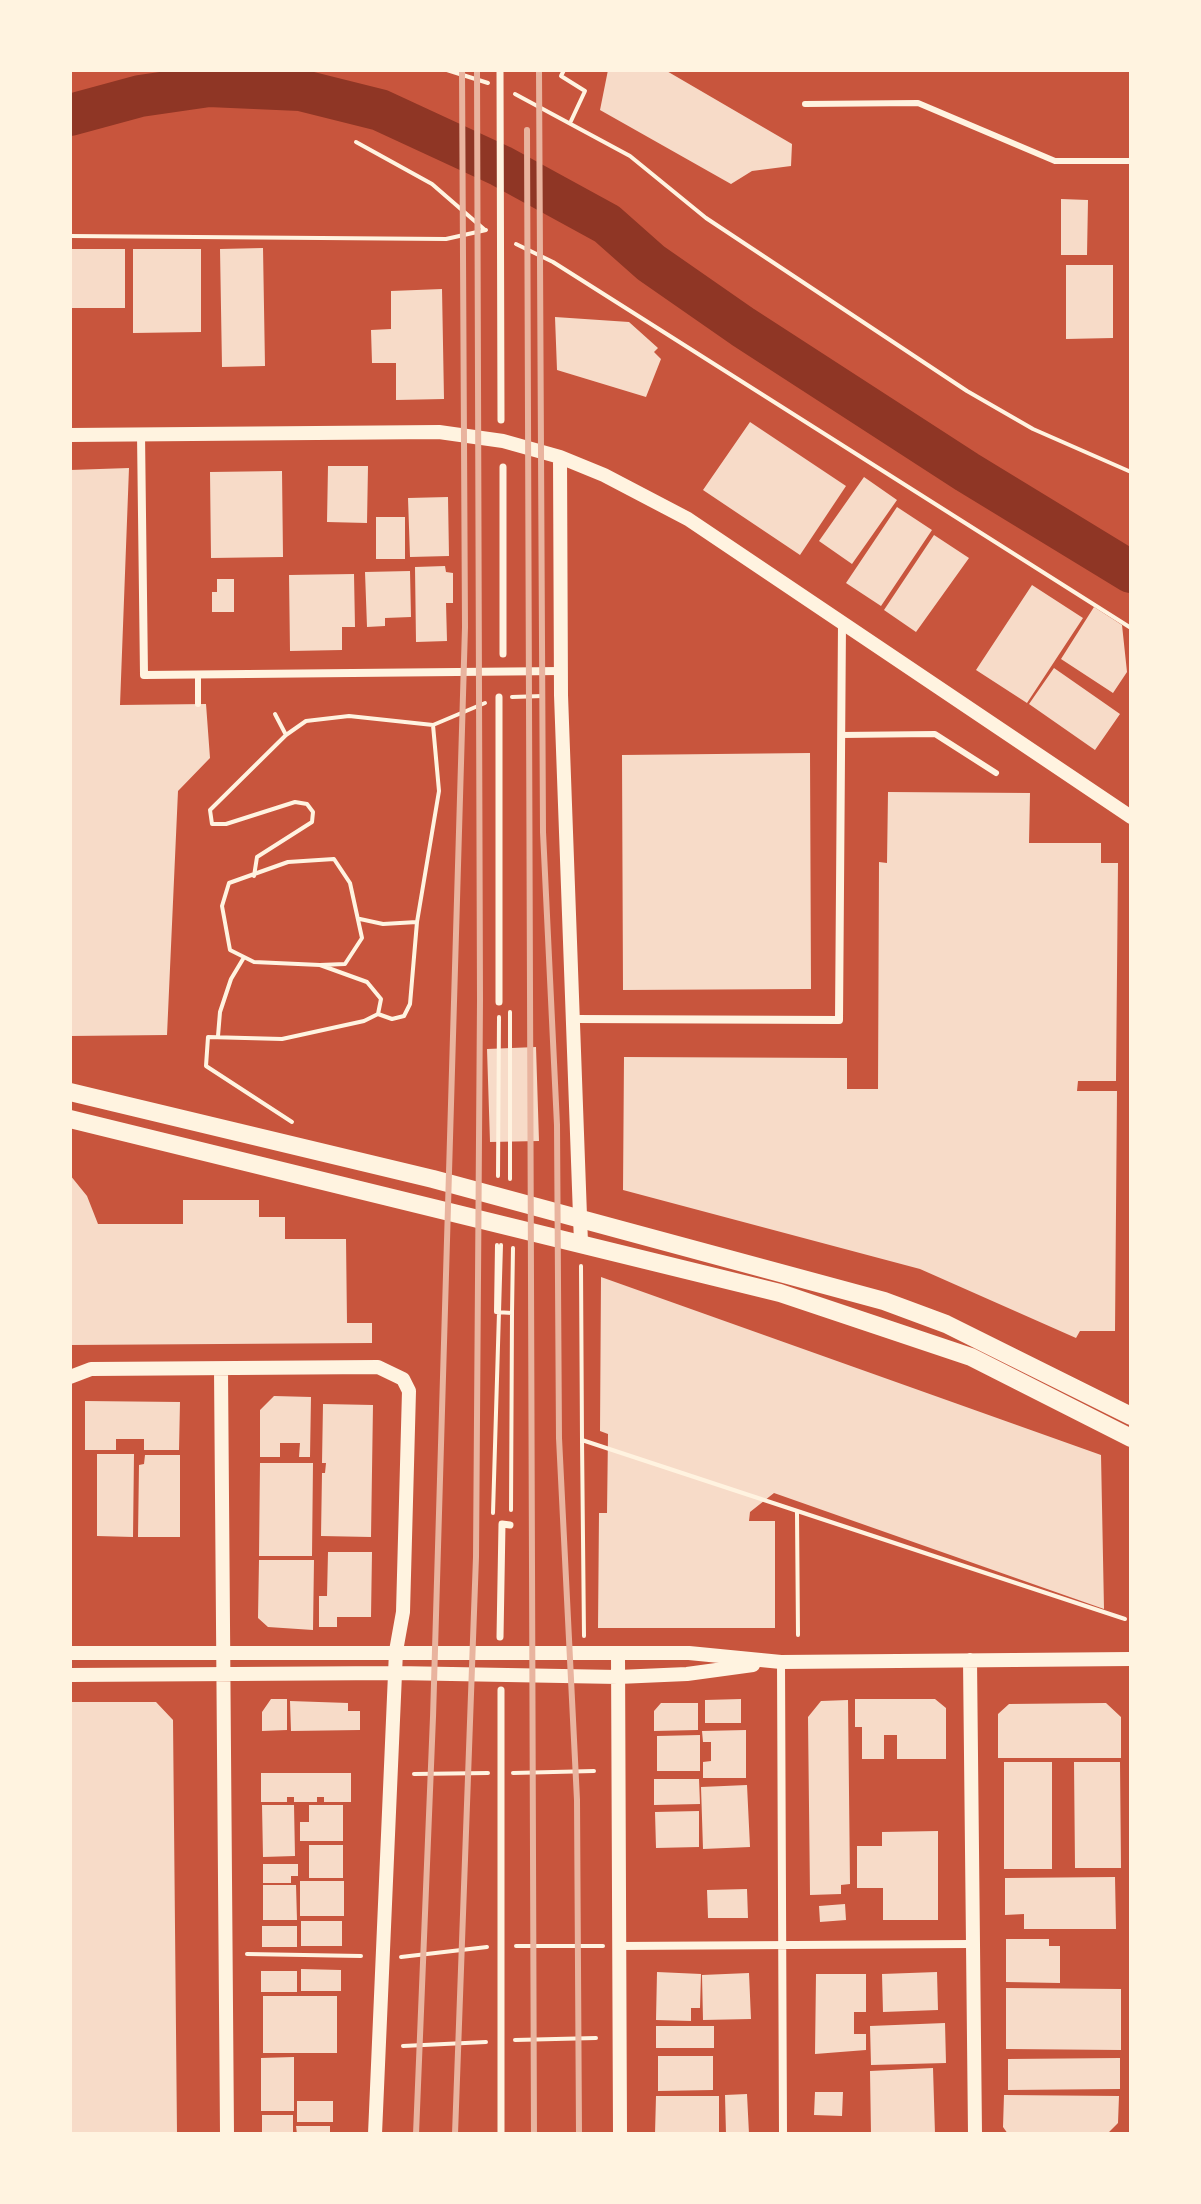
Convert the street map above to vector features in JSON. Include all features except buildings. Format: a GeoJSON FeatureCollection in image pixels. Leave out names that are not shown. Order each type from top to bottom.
{"type":"FeatureCollection","features":[{"type":"Feature","properties":{"kind":"main road"},"geometry":{"type":"LineString","coordinates":[[70,1092],[158,1111],[580,1219],[909,1310],[946,1324],[1131,1416]]}},
{"type":"Feature","properties":{"kind":"main road"},"geometry":{"type":"LineString","coordinates":[[70,1119],[780,1293],[971,1357],[1131,1438]]}},
{"type":"Feature","properties":{"kind":"street"},"geometry":{"type":"LineString","coordinates":[[500,70],[501,420]]}},
{"type":"Feature","properties":{"kind":"street"},"geometry":{"type":"LineString","coordinates":[[70,435],[439,432],[503,441],[560,457],[688,519],[1131,817]]}},
{"type":"Feature","properties":{"kind":"street"},"geometry":{"type":"LineString","coordinates":[[141,434],[144,675],[561,671]]}},
{"type":"Feature","properties":{"kind":"street"},"geometry":{"type":"LineString","coordinates":[[560,457],[561,671],[581,1243]]}},
{"type":"Feature","properties":{"kind":"street"},"geometry":{"type":"LineString","coordinates":[[503,467],[503,654]]}},
{"type":"Feature","properties":{"kind":"street"},"geometry":{"type":"LineString","coordinates":[[575,1019],[839,1020],[842,623]]}},
{"type":"Feature","properties":{"kind":"street"},"geometry":{"type":"LineString","coordinates":[[499,697],[499,1002]]}},
{"type":"Feature","properties":{"kind":"street"},"geometry":{"type":"LineString","coordinates":[[70,1377],[91,1369],[378,1367],[403,1379],[411,1405],[403,1612],[396,1651],[375,2134]]}},
{"type":"Feature","properties":{"kind":"street"},"geometry":{"type":"LineString","coordinates":[[221,1369],[227,2134]]}},
{"type":"Feature","properties":{"kind":"street"},"geometry":{"type":"LineString","coordinates":[[500,1637],[506,1524]]}},
{"type":"Feature","properties":{"kind":"street"},"geometry":{"type":"LineString","coordinates":[[70,1653],[689,1653],[781,1662],[1131,1659]]}},
{"type":"Feature","properties":{"kind":"street"},"geometry":{"type":"LineString","coordinates":[[618,1654],[620,2134]]}},
{"type":"Feature","properties":{"kind":"street"},"geometry":{"type":"LineString","coordinates":[[970,1660],[975,2134]]}},
{"type":"Feature","properties":{"kind":"street"},"geometry":{"type":"LineString","coordinates":[[70,1675],[396,1673],[618,1677],[687,1674],[781,1662]]}},
{"type":"Feature","properties":{"kind":"street"},"geometry":{"type":"LineString","coordinates":[[781,1662],[783,2134]]}},
{"type":"Feature","properties":{"kind":"street"},"geometry":{"type":"LineString","coordinates":[[501,1690],[501,2134]]}},
{"type":"Feature","properties":{"kind":"street"},"geometry":{"type":"LineString","coordinates":[[618,1946],[971,1944]]}},
{"type":"Feature","properties":{"kind":"lane"},"geometry":{"type":"LineString","coordinates":[[805,104],[918,103],[1055,161],[1131,161]]}},
{"type":"Feature","properties":{"kind":"lane"},"geometry":{"type":"LineString","coordinates":[[198,674],[198,704]]}},
{"type":"Feature","properties":{"kind":"lane"},"geometry":{"type":"LineString","coordinates":[[841,735],[935,734],[996,773]]}},
{"type":"Feature","properties":{"kind":"path"},"geometry":{"type":"LineString","coordinates":[[447,70],[500,87],[630,156],[706,218],[967,391],[1033,429],[1131,472]]}},
{"type":"Feature","properties":{"kind":"path"},"geometry":{"type":"LineString","coordinates":[[564,70],[561,76],[585,91],[571,122]]}},
{"type":"Feature","properties":{"kind":"path"},"geometry":{"type":"LineString","coordinates":[[356,142],[432,184],[485,230]]}},
{"type":"Feature","properties":{"kind":"path"},"geometry":{"type":"LineString","coordinates":[[70,236],[446,239],[485,230],[500,233],[553,262],[1131,628]]}},
{"type":"Feature","properties":{"kind":"path"},"geometry":{"type":"LineString","coordinates":[[254,876],[257,857],[312,822],[313,812],[307,804],[295,802],[226,824],[212,824],[210,810],[286,735],[306,721],[337,716],[433,725],[499,697],[548,696]]}},
{"type":"Feature","properties":{"kind":"path"},"geometry":{"type":"LineString","coordinates":[[275,714],[286,735]]}},
{"type":"Feature","properties":{"kind":"path"},"geometry":{"type":"LineString","coordinates":[[303,1131],[254,1094],[206,1066],[208,1037],[282,1039],[364,1021],[378,1014],[392,1019],[404,1016],[410,1004],[417,922],[439,791],[433,725]]}},
{"type":"Feature","properties":{"kind":"path"},"geometry":{"type":"LineString","coordinates":[[334,859],[350,883],[362,938],[345,964],[243,959],[230,950],[222,906],[229,883],[254,876],[288,862],[334,859]]}},
{"type":"Feature","properties":{"kind":"path"},"geometry":{"type":"LineString","coordinates":[[360,919],[383,924],[417,922]]}},
{"type":"Feature","properties":{"kind":"path"},"geometry":{"type":"LineString","coordinates":[[218,1036],[220,1012],[231,979],[243,959]]}},
{"type":"Feature","properties":{"kind":"path"},"geometry":{"type":"LineString","coordinates":[[320,965],[367,982],[381,999],[378,1014]]}},
{"type":"Feature","properties":{"kind":"path"},"geometry":{"type":"LineString","coordinates":[[499,992],[510,992],[510,1182]]}},
{"type":"Feature","properties":{"kind":"path"},"geometry":{"type":"LineString","coordinates":[[498,1188],[499,1002]]}},
{"type":"Feature","properties":{"kind":"path"},"geometry":{"type":"LineString","coordinates":[[497,1234],[496,1312],[512,1313]]}},
{"type":"Feature","properties":{"kind":"path"},"geometry":{"type":"LineString","coordinates":[[501,1245],[492,1525],[506,1524],[513,1248]]}},
{"type":"Feature","properties":{"kind":"path"},"geometry":{"type":"LineString","coordinates":[[581,1266],[584,1636]]}},
{"type":"Feature","properties":{"kind":"path"},"geometry":{"type":"LineString","coordinates":[[582,1440],[1125,1619]]}},
{"type":"Feature","properties":{"kind":"path"},"geometry":{"type":"LineString","coordinates":[[797,1512],[798,1635]]}},
{"type":"Feature","properties":{"kind":"path"},"geometry":{"type":"LineString","coordinates":[[247,1954],[361,1956]]}},
{"type":"Feature","properties":{"kind":"waterway"},"geometry":{"type":"LineString","coordinates":[[70,115],[140,96],[209,86],[300,90],[380,110],[501,166],[607,224],[651,263],[743,327],[967,472],[1131,572]]}},
{"type":"Feature","properties":{"kind":"railway"},"geometry":{"type":"LineString","coordinates":[[416,2134],[433,1717],[465,627],[462,70]]}},
{"type":"Feature","properties":{"kind":"railway"},"geometry":{"type":"LineString","coordinates":[[455,2134],[476,1557],[480,1000],[477,70]]}},
{"type":"Feature","properties":{"kind":"railway"},"geometry":{"type":"LineString","coordinates":[[539,70],[543,832],[557,1125],[559,1438],[577,1800],[579,2134]]}},
{"type":"Feature","properties":{"kind":"railway"},"geometry":{"type":"LineString","coordinates":[[527,130],[534,2134]]}}]}
